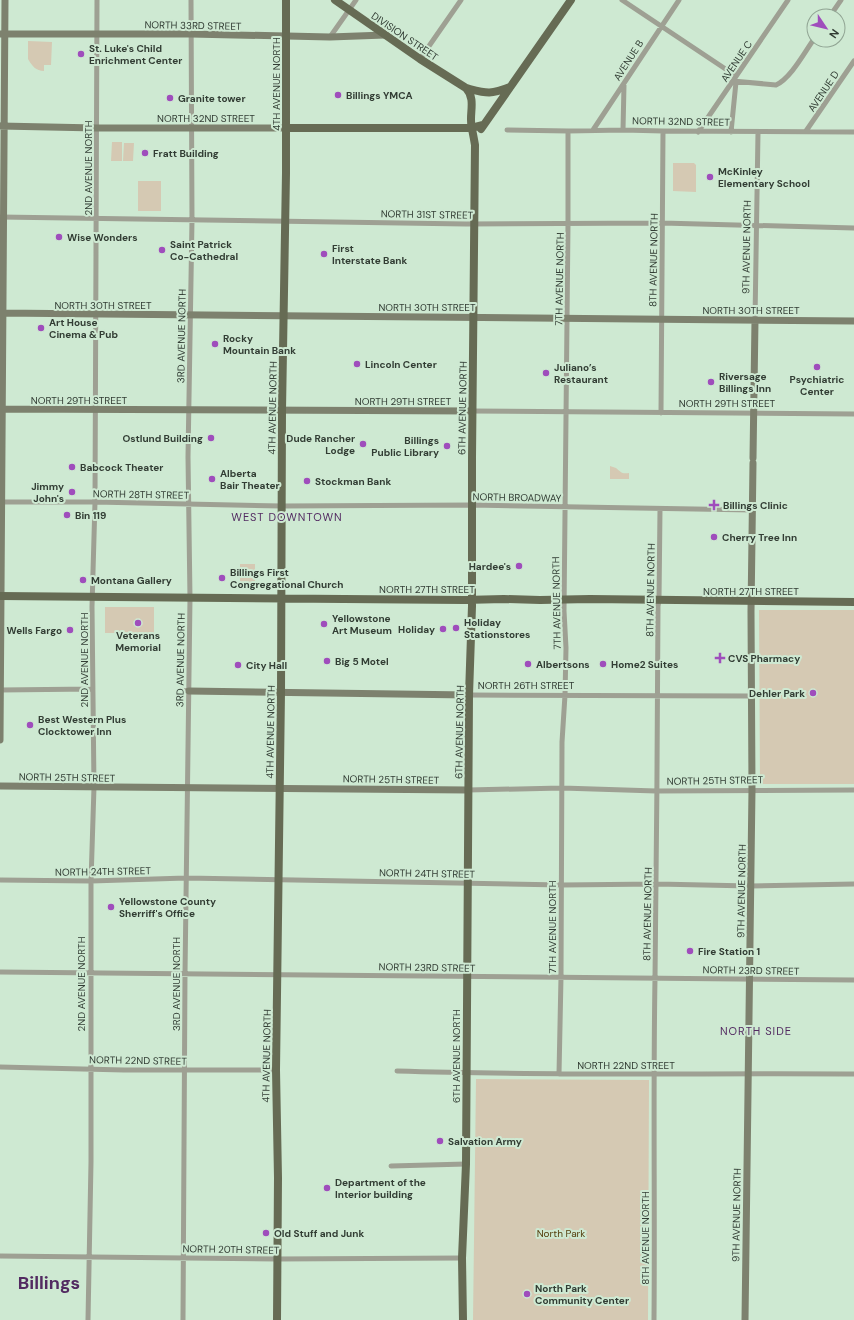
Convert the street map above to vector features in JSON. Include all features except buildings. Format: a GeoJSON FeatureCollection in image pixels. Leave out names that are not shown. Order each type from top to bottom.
{"type":"FeatureCollection","features":[{"type":"Feature","properties":{"kind":"main road","name":"4TH AVENUE NORTH"},"geometry":{"type":"LineString","coordinates":[[277,1320],[278,1178],[276,1070],[281,692],[286,0]]}},
{"type":"Feature","properties":{"kind":"main road","name":"DIVISION STREET"},"geometry":{"type":"LineString","coordinates":[[335,0],[420,59],[466,88],[487,93],[496,92],[510,86]]}},
{"type":"Feature","properties":{"kind":"main road","name":"6TH AVENUE NORTH"},"geometry":{"type":"LineString","coordinates":[[475,145],[483,125],[571,0]]}},
{"type":"Feature","properties":{"kind":"main road","name":"6TH AVENUE NORTH"},"geometry":{"type":"LineString","coordinates":[[462,1320],[462,1258],[466,1164],[468,790],[472,600],[472,411],[475,224],[475,145],[472,128],[472,98],[470,92],[466,88]]}},
{"type":"Feature","properties":{"kind":"main road","name":"NORTH 32ND STREET"},"geometry":{"type":"LineString","coordinates":[[286,128],[472,128],[483,125]]}},
{"type":"Feature","properties":{"kind":"main road","name":"NORTH 27TH STREET"},"geometry":{"type":"LineString","coordinates":[[1,596],[854,602]]}},
{"type":"Feature","properties":{"kind":"street"},"geometry":{"type":"LineString","coordinates":[[0,740],[2,126],[5,0]]}},
{"type":"Feature","properties":{"kind":"street","name":"2ND AVENUE NORTH"},"geometry":{"type":"LineString","coordinates":[[88,1320],[91,1162],[91,881],[94,787],[93,596],[96,410],[97,0]]}},
{"type":"Feature","properties":{"kind":"street","name":"3RD AVENUE NORTH"},"geometry":{"type":"LineString","coordinates":[[183,1320],[185,974],[190,598],[188,410],[192,220],[191,0]]}},
{"type":"Feature","properties":{"kind":"street"},"geometry":{"type":"LineString","coordinates":[[330,37],[356,0]]}},
{"type":"Feature","properties":{"kind":"street"},"geometry":{"type":"LineString","coordinates":[[420,59],[461,0]]}},
{"type":"Feature","properties":{"kind":"street"},"geometry":{"type":"LineString","coordinates":[[622,0],[735,80],[776,85],[781,83],[795,67],[808,48]]}},
{"type":"Feature","properties":{"kind":"street","name":"AVENUE B"},"geometry":{"type":"LineString","coordinates":[[593,130],[679,0]]}},
{"type":"Feature","properties":{"kind":"street","name":"AVENUE C"},"geometry":{"type":"LineString","coordinates":[[698,132],[735,80],[788,0]]}},
{"type":"Feature","properties":{"kind":"street","name":"NORTH 33RD STREET"},"geometry":{"type":"LineString","coordinates":[[3,34],[191,34],[330,37],[385,35]]}},
{"type":"Feature","properties":{"kind":"street","name":"AVENUE D"},"geometry":{"type":"LineString","coordinates":[[806,131],[854,61]]}},
{"type":"Feature","properties":{"kind":"street"},"geometry":{"type":"LineString","coordinates":[[731,132],[735,80]]}},
{"type":"Feature","properties":{"kind":"street"},"geometry":{"type":"LineString","coordinates":[[623,130],[624,84]]}},
{"type":"Feature","properties":{"kind":"street","name":"NORTH 32ND STREET"},"geometry":{"type":"LineString","coordinates":[[2,126],[97,128],[286,128]]}},
{"type":"Feature","properties":{"kind":"street","name":"NORTH 32ND STREET"},"geometry":{"type":"LineString","coordinates":[[507,130],[854,132]]}},
{"type":"Feature","properties":{"kind":"street","name":"7TH AVENUE NORTH"},"geometry":{"type":"LineString","coordinates":[[559,1074],[562,885],[562,742],[565,695],[564,600],[566,507],[568,131]]}},
{"type":"Feature","properties":{"kind":"street","name":"8TH AVENUE NORTH"},"geometry":{"type":"LineString","coordinates":[[661,413],[663,131]]}},
{"type":"Feature","properties":{"kind":"street","name":"9TH AVENUE NORTH"},"geometry":{"type":"LineString","coordinates":[[745,1320],[752,789],[752,510],[758,132]]}},
{"type":"Feature","properties":{"kind":"street","name":"NORTH 31ST STREET"},"geometry":{"type":"LineString","coordinates":[[2,217],[475,224],[662,223],[854,228]]}},
{"type":"Feature","properties":{"kind":"street","name":"NORTH 30TH STREET"},"geometry":{"type":"LineString","coordinates":[[1,313],[854,321]]}},
{"type":"Feature","properties":{"kind":"street","name":"NORTH 29TH STREET"},"geometry":{"type":"LineString","coordinates":[[1,409],[854,414]]}},
{"type":"Feature","properties":{"kind":"street","name":"NORTH 28TH STREET"},"geometry":{"type":"LineString","coordinates":[[1,502],[95,502],[282,506]]}},
{"type":"Feature","properties":{"kind":"street","name":"NORTH BROADWAY"},"geometry":{"type":"LineString","coordinates":[[282,506],[472,505],[752,510]]}},
{"type":"Feature","properties":{"kind":"street","name":"8TH AVENUE NORTH"},"geometry":{"type":"LineString","coordinates":[[654,1320],[654,1073],[657,884],[656,791],[660,508]]}},
{"type":"Feature","properties":{"kind":"street"},"geometry":{"type":"LineString","coordinates":[[0,690],[93,690]]}},
{"type":"Feature","properties":{"kind":"street","name":"NORTH 26TH STREET"},"geometry":{"type":"LineString","coordinates":[[179,690],[469,695],[752,696]]}},
{"type":"Feature","properties":{"kind":"street","name":"NORTH 25TH STREET"},"geometry":{"type":"LineString","coordinates":[[0,786],[468,790],[562,788],[656,791],[752,789],[854,790]]}},
{"type":"Feature","properties":{"kind":"street","name":"NORTH 24TH STREET"},"geometry":{"type":"LineString","coordinates":[[0,880],[91,881],[186,878],[562,885],[657,884],[750,886],[854,884]]}},
{"type":"Feature","properties":{"kind":"street","name":"NORTH 23RD STREET"},"geometry":{"type":"LineString","coordinates":[[0,972],[854,980]]}},
{"type":"Feature","properties":{"kind":"street","name":"NORTH 22ND STREET"},"geometry":{"type":"LineString","coordinates":[[0,1067],[124,1070],[276,1070]]}},
{"type":"Feature","properties":{"kind":"street","name":"NORTH 22ND STREET"},"geometry":{"type":"LineString","coordinates":[[397,1071],[559,1074],[854,1074]]}},
{"type":"Feature","properties":{"kind":"street"},"geometry":{"type":"LineString","coordinates":[[391,1166],[466,1164]]}},
{"type":"Feature","properties":{"kind":"street","name":"NORTH 20TH STREET"},"geometry":{"type":"LineString","coordinates":[[0,1256],[277,1259],[462,1258]]}},
{"type":"Feature","properties":{"kind":"green space"},"geometry":{"type":"Polygon","coordinates":[[[28,41],[52,42],[51,65],[44,65],[44,71],[34,68],[28,59],[28,41]]]}},
{"type":"Feature","properties":{"kind":"green space"},"geometry":{"type":"Polygon","coordinates":[[[112,142],[122,142],[122,161],[111,161],[112,142]]]}},
{"type":"Feature","properties":{"kind":"green space"},"geometry":{"type":"Polygon","coordinates":[[[124,143],[134,143],[133,161],[123,161],[124,143]]]}},
{"type":"Feature","properties":{"kind":"green space"},"geometry":{"type":"Polygon","coordinates":[[[673,163],[694,163],[696,165],[696,192],[673,191],[673,163]]]}},
{"type":"Feature","properties":{"kind":"green space"},"geometry":{"type":"Polygon","coordinates":[[[138,181],[161,181],[161,211],[138,211],[138,181]]]}},
{"type":"Feature","properties":{"kind":"green space"},"geometry":{"type":"Polygon","coordinates":[[[610,466],[616,468],[620,472],[629,473],[629,479],[610,479],[610,466]]]}},
{"type":"Feature","properties":{"kind":"green space"},"geometry":{"type":"Polygon","coordinates":[[[240,564],[255,564],[255,586],[240,586],[240,564]]]}},
{"type":"Feature","properties":{"kind":"green space"},"geometry":{"type":"Polygon","coordinates":[[[105,607],[154,607],[154,633],[105,633],[105,607]]]}},
{"type":"Feature","properties":{"kind":"green space","name":"Dehler Park"},"geometry":{"type":"Polygon","coordinates":[[[759,610],[854,610],[854,784],[760,784],[759,610]]]}},
{"type":"Feature","properties":{"kind":"green space","name":"North Park"},"geometry":{"type":"Polygon","coordinates":[[[476,1079],[649,1080],[648,1320],[473,1320],[476,1079]]]}},
{"type":"Feature","properties":{"kind":"place","name":"St. Luke's Child Enrichment Center"},"geometry":{"type":"Point","coordinates":[81,54]}},
{"type":"Feature","properties":{"kind":"place","name":"Billings YMCA"},"geometry":{"type":"Point","coordinates":[338,95]}},
{"type":"Feature","properties":{"kind":"place","name":"Granite tower"},"geometry":{"type":"Point","coordinates":[170,98]}},
{"type":"Feature","properties":{"kind":"place","name":"Fratt Building"},"geometry":{"type":"Point","coordinates":[145,153]}},
{"type":"Feature","properties":{"kind":"place","name":"McKinley Elementary School"},"geometry":{"type":"Point","coordinates":[710,177]}},
{"type":"Feature","properties":{"kind":"place","name":"Wise Wonders"},"geometry":{"type":"Point","coordinates":[59,237]}},
{"type":"Feature","properties":{"kind":"place","name":"Saint Patrick Co-Cathedral"},"geometry":{"type":"Point","coordinates":[162,250]}},
{"type":"Feature","properties":{"kind":"place","name":"First Interstate Bank"},"geometry":{"type":"Point","coordinates":[324,254]}},
{"type":"Feature","properties":{"kind":"place","name":"Art House Cinema & Pub"},"geometry":{"type":"Point","coordinates":[41,328]}},
{"type":"Feature","properties":{"kind":"place","name":"Rocky Mountain Bank"},"geometry":{"type":"Point","coordinates":[215,344]}},
{"type":"Feature","properties":{"kind":"place","name":"Lincoln Center"},"geometry":{"type":"Point","coordinates":[357,364]}},
{"type":"Feature","properties":{"kind":"place","name":"Psychiatric Center"},"geometry":{"type":"Point","coordinates":[817,367]}},
{"type":"Feature","properties":{"kind":"place","name":"Juliano’s Restaurant"},"geometry":{"type":"Point","coordinates":[546,373]}},
{"type":"Feature","properties":{"kind":"place","name":"Riversage Billings Inn"},"geometry":{"type":"Point","coordinates":[711,382]}},
{"type":"Feature","properties":{"kind":"place","name":"Ostlund Building"},"geometry":{"type":"Point","coordinates":[211,438]}},
{"type":"Feature","properties":{"kind":"place","name":"Dude Rancher Lodge"},"geometry":{"type":"Point","coordinates":[363,444]}},
{"type":"Feature","properties":{"kind":"place","name":"Billings Public Library"},"geometry":{"type":"Point","coordinates":[447,446]}},
{"type":"Feature","properties":{"kind":"place","name":"Babcock Theater"},"geometry":{"type":"Point","coordinates":[72,467]}},
{"type":"Feature","properties":{"kind":"place","name":"Alberta Bair Theater"},"geometry":{"type":"Point","coordinates":[212,479]}},
{"type":"Feature","properties":{"kind":"place","name":"Stockman Bank"},"geometry":{"type":"Point","coordinates":[307,481]}},
{"type":"Feature","properties":{"kind":"place","name":"Jimmy John's"},"geometry":{"type":"Point","coordinates":[72,492]}},
{"type":"Feature","properties":{"kind":"place","name":"Billings Clinic"},"geometry":{"type":"Point","coordinates":[714,505]}},
{"type":"Feature","properties":{"kind":"place","name":"Bin 119"},"geometry":{"type":"Point","coordinates":[67,515]}},
{"type":"Feature","properties":{"kind":"place","name":"Cherry Tree Inn"},"geometry":{"type":"Point","coordinates":[714,537]}},
{"type":"Feature","properties":{"kind":"place","name":"Hardee's"},"geometry":{"type":"Point","coordinates":[519,566]}},
{"type":"Feature","properties":{"kind":"place","name":"Billings First Congregational Church"},"geometry":{"type":"Point","coordinates":[222,578]}},
{"type":"Feature","properties":{"kind":"place","name":"Montana Gallery"},"geometry":{"type":"Point","coordinates":[83,580]}},
{"type":"Feature","properties":{"kind":"place","name":"Veterans Memorial"},"geometry":{"type":"Point","coordinates":[138,623]}},
{"type":"Feature","properties":{"kind":"place","name":"Yellowstone Art Museum"},"geometry":{"type":"Point","coordinates":[324,624]}},
{"type":"Feature","properties":{"kind":"place","name":"Holiday Stationstores"},"geometry":{"type":"Point","coordinates":[456,628]}},
{"type":"Feature","properties":{"kind":"place","name":"Holiday"},"geometry":{"type":"Point","coordinates":[443,629]}},
{"type":"Feature","properties":{"kind":"place","name":"Wells Fargo"},"geometry":{"type":"Point","coordinates":[70,630]}},
{"type":"Feature","properties":{"kind":"place","name":"CVS Pharmacy"},"geometry":{"type":"Point","coordinates":[720,658]}},
{"type":"Feature","properties":{"kind":"place","name":"Big 5 Motel"},"geometry":{"type":"Point","coordinates":[327,661]}},
{"type":"Feature","properties":{"kind":"place","name":"Albertsons"},"geometry":{"type":"Point","coordinates":[528,664]}},
{"type":"Feature","properties":{"kind":"place","name":"Home2 Suites"},"geometry":{"type":"Point","coordinates":[603,664]}},
{"type":"Feature","properties":{"kind":"place","name":"City Hall"},"geometry":{"type":"Point","coordinates":[238,665]}},
{"type":"Feature","properties":{"kind":"place","name":"Dehler Park"},"geometry":{"type":"Point","coordinates":[813,693]}},
{"type":"Feature","properties":{"kind":"place","name":"Best Western Plus Clocktower Inn"},"geometry":{"type":"Point","coordinates":[30,725]}},
{"type":"Feature","properties":{"kind":"place","name":"Yellowstone County Sherriff's Office"},"geometry":{"type":"Point","coordinates":[111,907]}},
{"type":"Feature","properties":{"kind":"place","name":"Fire Station 1"},"geometry":{"type":"Point","coordinates":[690,951]}},
{"type":"Feature","properties":{"kind":"place","name":"Salvation Army"},"geometry":{"type":"Point","coordinates":[440,1141]}},
{"type":"Feature","properties":{"kind":"place","name":"Department of the Interior building"},"geometry":{"type":"Point","coordinates":[327,1188]}},
{"type":"Feature","properties":{"kind":"place","name":"Old Stuff and Junk"},"geometry":{"type":"Point","coordinates":[266,1233]}},
{"type":"Feature","properties":{"kind":"place","name":"North Park Community Center"},"geometry":{"type":"Point","coordinates":[527,1294]}},
{"type":"Feature","properties":{"kind":"district","name":"WEST DOWNTOWN"},"geometry":{"type":"Point","coordinates":[287,517]}},
{"type":"Feature","properties":{"kind":"district","name":"NORTH SIDE"},"geometry":{"type":"Point","coordinates":[756,1031]}},
{"type":"Feature","properties":{"kind":"district","name":"Billings"},"geometry":{"type":"Point","coordinates":[49,1283]}}]}
